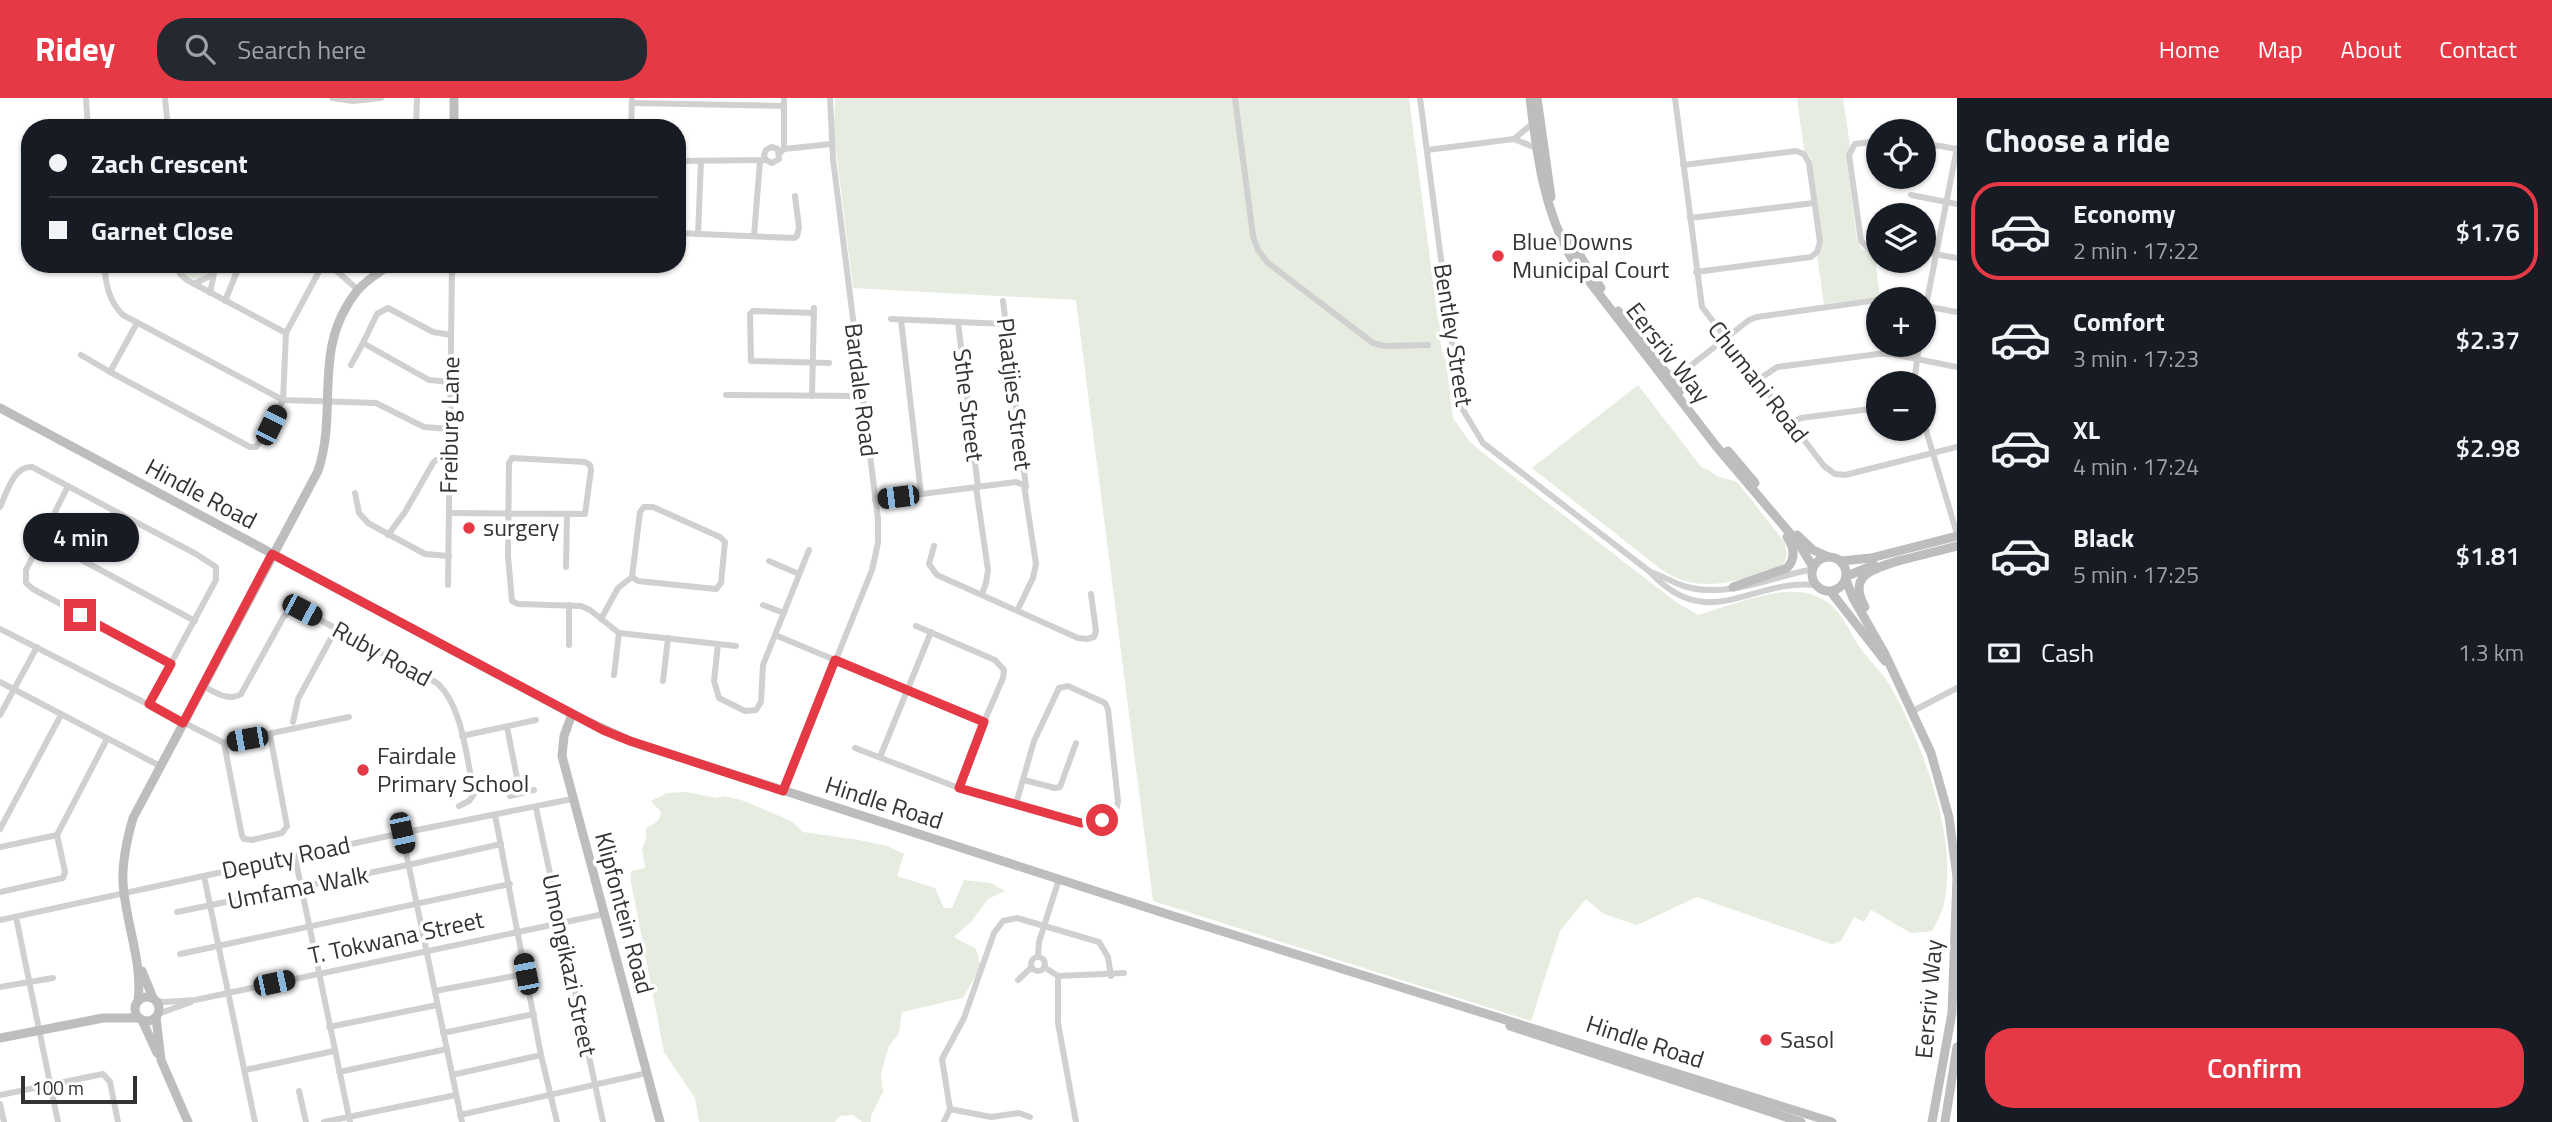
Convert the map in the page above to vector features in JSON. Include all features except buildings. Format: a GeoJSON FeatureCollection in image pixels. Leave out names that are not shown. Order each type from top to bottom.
{"type":"FeatureCollection","features":[{"type":"Feature","properties":{"kind":"main road"},"geometry":{"type":"LineString","coordinates":[[454,98],[454,119]]}},
{"type":"Feature","properties":{"kind":"main road","name":"Eersriv Way"},"geometry":{"type":"LineString","coordinates":[[1530,98],[1536,148],[1549,210],[1564,244],[1583,276],[1716,446],[1799,544],[1813,568]]}},
{"type":"Feature","properties":{"kind":"main road","name":"Eersriv Way"},"geometry":{"type":"LineString","coordinates":[[1536,98],[1549,187],[1569,242],[1589,273],[1678,389],[1798,536],[1813,550],[1829,557]]}},
{"type":"Feature","properties":{"kind":"main road"},"geometry":{"type":"LineString","coordinates":[[188,1122],[161,1060],[135,1011],[139,985],[124,894],[126,842],[133,818],[318,471],[324,446],[328,360],[332,337],[358,290],[380,273]]}},
{"type":"Feature","properties":{"kind":"main road","name":"Hindle Road"},"geometry":{"type":"LineString","coordinates":[[0,408],[572,714],[630,741],[1446,1002],[1801,1122]]}},
{"type":"Feature","properties":{"kind":"main road"},"geometry":{"type":"LineString","coordinates":[[1732,587],[1783,571],[1790,565],[1793,551],[1791,544],[1771,511]]}},
{"type":"Feature","properties":{"kind":"main road"},"geometry":{"type":"LineString","coordinates":[[1901,560],[1880,563],[1847,578],[1839,589],[1831,592],[1816,585],[1812,577],[1813,568],[1819,560],[1829,557],[1841,561],[1871,558],[1957,535]]}},
{"type":"Feature","properties":{"kind":"main road"},"geometry":{"type":"LineString","coordinates":[[1885,653],[1881,635],[1862,603],[1859,586],[1864,575],[1901,560],[1957,546]]}},
{"type":"Feature","properties":{"kind":"main road"},"geometry":{"type":"LineString","coordinates":[[1841,561],[1846,568],[1847,578]]}},
{"type":"Feature","properties":{"kind":"main road","name":"Eersriv Way"},"geometry":{"type":"LineString","coordinates":[[1847,578],[1853,598],[1885,653],[1913,711],[1931,753],[1947,807],[1957,877],[1952,1013],[1932,1122]]}},
{"type":"Feature","properties":{"kind":"main road","name":"Eersriv Way"},"geometry":{"type":"LineString","coordinates":[[1831,592],[1891,668]]}},
{"type":"Feature","properties":{"kind":"main road","name":"Klipfontein Road"},"geometry":{"type":"LineString","coordinates":[[572,714],[562,745],[562,756],[660,1122]]}},
{"type":"Feature","properties":{"kind":"main road"},"geometry":{"type":"LineString","coordinates":[[135,949],[159,1007],[157,1016],[161,1060]]}},
{"type":"Feature","properties":{"kind":"main road"},"geometry":{"type":"LineString","coordinates":[[103,1018],[145,998],[154,1000]]}},
{"type":"Feature","properties":{"kind":"main road","name":"Hindle Road"},"geometry":{"type":"LineString","coordinates":[[1446,1002],[1832,1122]]}},
{"type":"Feature","properties":{"kind":"main road"},"geometry":{"type":"LineString","coordinates":[[0,1038],[103,1018],[148,1021],[157,1016]]}},
{"type":"Feature","properties":{"kind":"main road","name":"Eersriv Way"},"geometry":{"type":"LineString","coordinates":[[1944,1122],[1957,1047]]}},
{"type":"Feature","properties":{"kind":"street"},"geometry":{"type":"LineString","coordinates":[[86,98],[87,119]]}},
{"type":"Feature","properties":{"kind":"street"},"geometry":{"type":"LineString","coordinates":[[165,98],[167,119]]}},
{"type":"Feature","properties":{"kind":"street"},"geometry":{"type":"LineString","coordinates":[[332,98],[352,101],[381,98]]}},
{"type":"Feature","properties":{"kind":"street"},"geometry":{"type":"LineString","coordinates":[[416,98],[416,119]]}},
{"type":"Feature","properties":{"kind":"street","name":"Bardale Road"},"geometry":{"type":"LineString","coordinates":[[783,791],[874,562],[878,531],[831,144],[830,98]]}},
{"type":"Feature","properties":{"kind":"street"},"geometry":{"type":"LineString","coordinates":[[1235,98],[1254,236],[1263,258],[1373,343],[1385,346],[1428,345]]}},
{"type":"Feature","properties":{"kind":"street","name":"Bentley Street"},"geometry":{"type":"LineString","coordinates":[[1420,98],[1460,405],[1483,443],[1649,571],[1660,583],[1684,597],[1720,603],[1794,585],[1816,585]]}},
{"type":"Feature","properties":{"kind":"street","name":"Chumani Road"},"geometry":{"type":"LineString","coordinates":[[1675,98],[1702,307],[1725,339],[1824,467],[1835,474],[1845,475],[1932,453]]}},
{"type":"Feature","properties":{"kind":"street"},"geometry":{"type":"LineString","coordinates":[[631,119],[632,101],[784,102],[782,151],[777,162],[686,161]]}},
{"type":"Feature","properties":{"kind":"street"},"geometry":{"type":"LineString","coordinates":[[1514,139],[1533,123]]}},
{"type":"Feature","properties":{"kind":"street"},"geometry":{"type":"LineString","coordinates":[[1427,150],[1514,139],[1536,148]]}},
{"type":"Feature","properties":{"kind":"street"},"geometry":{"type":"LineString","coordinates":[[1866,143],[1855,144],[1849,155],[1861,241],[1866,246]]}},
{"type":"Feature","properties":{"kind":"street"},"geometry":{"type":"LineString","coordinates":[[754,236],[764,153],[767,148],[775,147],[782,151],[831,144]]}},
{"type":"Feature","properties":{"kind":"street"},"geometry":{"type":"LineString","coordinates":[[1936,145],[1957,149],[1936,254],[1957,258]]}},
{"type":"Feature","properties":{"kind":"street"},"geometry":{"type":"LineString","coordinates":[[1683,165],[1800,152],[1804,154],[1809,163],[1820,242],[1814,255],[1696,272]]}},
{"type":"Feature","properties":{"kind":"street"},"geometry":{"type":"LineString","coordinates":[[698,234],[701,161]]}},
{"type":"Feature","properties":{"kind":"street"},"geometry":{"type":"LineString","coordinates":[[1911,195],[1957,204]]}},
{"type":"Feature","properties":{"kind":"street"},"geometry":{"type":"LineString","coordinates":[[686,233],[785,239],[797,236],[799,227],[795,196]]}},
{"type":"Feature","properties":{"kind":"street"},"geometry":{"type":"LineString","coordinates":[[1690,218],[1814,203]]}},
{"type":"Feature","properties":{"kind":"street"},"geometry":{"type":"LineString","coordinates":[[105,273],[114,304],[123,315],[284,400],[376,403],[424,427],[450,429]]}},
{"type":"Feature","properties":{"kind":"street"},"geometry":{"type":"LineString","coordinates":[[180,273],[194,284],[286,333]]}},
{"type":"Feature","properties":{"kind":"street"},"geometry":{"type":"LineString","coordinates":[[225,301],[236,273]]}},
{"type":"Feature","properties":{"kind":"street"},"geometry":{"type":"LineString","coordinates":[[81,355],[250,447],[256,447],[284,400],[286,333],[318,273]]}},
{"type":"Feature","properties":{"kind":"street"},"geometry":{"type":"LineString","coordinates":[[339,273],[358,290]]}},
{"type":"Feature","properties":{"kind":"street","name":"Freiburg Lane"},"geometry":{"type":"LineString","coordinates":[[449,585],[452,273]]}},
{"type":"Feature","properties":{"kind":"street"},"geometry":{"type":"LineString","coordinates":[[194,284],[212,275]]}},
{"type":"Feature","properties":{"kind":"street"},"geometry":{"type":"LineString","coordinates":[[210,293],[212,275]]}},
{"type":"Feature","properties":{"kind":"street","name":"Plaatjies Street"},"geometry":{"type":"LineString","coordinates":[[1003,302],[1036,564],[1033,578],[1018,609]]}},
{"type":"Feature","properties":{"kind":"street"},"geometry":{"type":"LineString","coordinates":[[1668,373],[1680,374],[1757,317],[1866,302]]}},
{"type":"Feature","properties":{"kind":"street"},"geometry":{"type":"LineString","coordinates":[[351,365],[379,313],[388,308],[433,332],[451,335]]}},
{"type":"Feature","properties":{"kind":"street"},"geometry":{"type":"LineString","coordinates":[[1936,308],[1957,312]]}},
{"type":"Feature","properties":{"kind":"street"},"geometry":{"type":"LineString","coordinates":[[812,396],[813,363],[814,310],[753,311],[750,314],[751,361],[813,363],[828,363]]}},
{"type":"Feature","properties":{"kind":"street"},"geometry":{"type":"LineString","coordinates":[[891,319],[1006,324]]}},
{"type":"Feature","properties":{"kind":"street"},"geometry":{"type":"LineString","coordinates":[[901,320],[921,494]]}},
{"type":"Feature","properties":{"kind":"street","name":"Sthe Street"},"geometry":{"type":"LineString","coordinates":[[958,322],[988,570],[982,594]]}},
{"type":"Feature","properties":{"kind":"street"},"geometry":{"type":"LineString","coordinates":[[110,372],[137,323]]}},
{"type":"Feature","properties":{"kind":"street"},"geometry":{"type":"LineString","coordinates":[[363,343],[429,380],[451,382]]}},
{"type":"Feature","properties":{"kind":"street"},"geometry":{"type":"LineString","coordinates":[[1758,380],[1777,367],[1878,354],[1957,367]]}},
{"type":"Feature","properties":{"kind":"street"},"geometry":{"type":"LineString","coordinates":[[1915,371],[1916,359]]}},
{"type":"Feature","properties":{"kind":"street"},"geometry":{"type":"LineString","coordinates":[[1678,389],[1680,374]]}},
{"type":"Feature","properties":{"kind":"street"},"geometry":{"type":"LineString","coordinates":[[726,396],[862,396]]}},
{"type":"Feature","properties":{"kind":"street"},"geometry":{"type":"LineString","coordinates":[[1790,423],[1801,418],[1866,410]]}},
{"type":"Feature","properties":{"kind":"street"},"geometry":{"type":"LineString","coordinates":[[1929,441],[1957,535]]}},
{"type":"Feature","properties":{"kind":"street"},"geometry":{"type":"LineString","coordinates":[[1932,453],[1957,447]]}},
{"type":"Feature","properties":{"kind":"street"},"geometry":{"type":"LineString","coordinates":[[449,513],[508,514],[567,516],[586,514],[591,470],[590,465],[585,462],[517,456],[509,463],[508,514],[510,600],[518,604],[583,607],[619,633],[736,646]]}},
{"type":"Feature","properties":{"kind":"street"},"geometry":{"type":"LineString","coordinates":[[388,535],[405,512],[433,463],[436,460],[450,460]]}},
{"type":"Feature","properties":{"kind":"street"},"geometry":{"type":"LineString","coordinates":[[0,507],[17,474],[24,467],[32,467],[216,567],[216,580],[149,704]]}},
{"type":"Feature","properties":{"kind":"street"},"geometry":{"type":"LineString","coordinates":[[875,500],[1016,482],[1026,489]]}},
{"type":"Feature","properties":{"kind":"street"},"geometry":{"type":"LineString","coordinates":[[68,486],[25,574],[28,585],[171,664]]}},
{"type":"Feature","properties":{"kind":"street"},"geometry":{"type":"LineString","coordinates":[[355,493],[361,517],[388,535],[427,554],[449,556]]}},
{"type":"Feature","properties":{"kind":"street"},"geometry":{"type":"LineString","coordinates":[[601,619],[615,592],[632,577],[640,512],[647,506],[720,537],[725,542],[721,583],[716,589],[638,581],[632,577]]}},
{"type":"Feature","properties":{"kind":"street"},"geometry":{"type":"LineString","coordinates":[[101,537],[114,511]]}},
{"type":"Feature","properties":{"kind":"street"},"geometry":{"type":"LineString","coordinates":[[566,567],[567,516]]}},
{"type":"Feature","properties":{"kind":"street"},"geometry":{"type":"LineString","coordinates":[[43,539],[195,621]]}},
{"type":"Feature","properties":{"kind":"street"},"geometry":{"type":"LineString","coordinates":[[934,547],[929,564],[933,572],[1079,638],[1094,637],[1096,626],[1091,594]]}},
{"type":"Feature","properties":{"kind":"street"},"geometry":{"type":"LineString","coordinates":[[718,644],[714,681],[719,698],[745,712],[752,712],[761,705],[763,665],[808,550]]}},
{"type":"Feature","properties":{"kind":"street"},"geometry":{"type":"LineString","coordinates":[[769,561],[799,574]]}},
{"type":"Feature","properties":{"kind":"street","name":"Bentley Street"},"geometry":{"type":"LineString","coordinates":[[1649,571],[1686,587],[1709,589],[1749,586],[1813,568]]}},
{"type":"Feature","properties":{"kind":"street"},"geometry":{"type":"LineString","coordinates":[[569,605],[569,645]]}},
{"type":"Feature","properties":{"kind":"street"},"geometry":{"type":"LineString","coordinates":[[763,605],[784,612]]}},
{"type":"Feature","properties":{"kind":"street","name":"Ruby Road"},"geometry":{"type":"LineString","coordinates":[[203,686],[226,698],[235,698],[241,694],[284,616],[291,610],[302,610],[437,683],[451,699],[474,794],[470,801],[459,806]]}},
{"type":"Feature","properties":{"kind":"street"},"geometry":{"type":"LineString","coordinates":[[916,626],[995,660],[1002,666],[1003,678],[959,788]]}},
{"type":"Feature","properties":{"kind":"street"},"geometry":{"type":"LineString","coordinates":[[0,629],[224,743],[349,717]]}},
{"type":"Feature","properties":{"kind":"street"},"geometry":{"type":"LineString","coordinates":[[293,722],[298,699],[336,629]]}},
{"type":"Feature","properties":{"kind":"street"},"geometry":{"type":"LineString","coordinates":[[880,757],[931,632]]}},
{"type":"Feature","properties":{"kind":"street"},"geometry":{"type":"LineString","coordinates":[[614,675],[619,633]]}},
{"type":"Feature","properties":{"kind":"street"},"geometry":{"type":"LineString","coordinates":[[775,635],[984,722]]}},
{"type":"Feature","properties":{"kind":"street"},"geometry":{"type":"LineString","coordinates":[[663,681],[668,638]]}},
{"type":"Feature","properties":{"kind":"street"},"geometry":{"type":"LineString","coordinates":[[0,715],[37,647]]}},
{"type":"Feature","properties":{"kind":"street"},"geometry":{"type":"LineString","coordinates":[[0,682],[160,766]]}},
{"type":"Feature","properties":{"kind":"street"},"geometry":{"type":"LineString","coordinates":[[855,748],[959,788],[1081,823],[1099,822],[1116,813],[1118,801],[1108,709],[1105,703],[1068,686],[1059,688],[1034,741],[1016,804]]}},
{"type":"Feature","properties":{"kind":"street"},"geometry":{"type":"LineString","coordinates":[[1913,711],[1957,688]]}},
{"type":"Feature","properties":{"kind":"street"},"geometry":{"type":"LineString","coordinates":[[0,829],[61,715]]}},
{"type":"Feature","properties":{"kind":"street"},"geometry":{"type":"LineString","coordinates":[[462,736],[536,720]]}},
{"type":"Feature","properties":{"kind":"street"},"geometry":{"type":"LineString","coordinates":[[506,727],[520,793]]}},
{"type":"Feature","properties":{"kind":"street"},"geometry":{"type":"LineString","coordinates":[[224,743],[244,839],[252,840],[286,830],[287,820],[270,735]]}},
{"type":"Feature","properties":{"kind":"street"},"geometry":{"type":"LineString","coordinates":[[0,892],[64,878],[57,835],[107,739]]}},
{"type":"Feature","properties":{"kind":"street"},"geometry":{"type":"LineString","coordinates":[[1024,780],[1060,787],[1076,743]]}},
{"type":"Feature","properties":{"kind":"street"},"geometry":{"type":"LineString","coordinates":[[510,796],[534,790]]}},
{"type":"Feature","properties":{"kind":"street","name":"Deputy Road"},"geometry":{"type":"LineString","coordinates":[[0,920],[572,799]]}},
{"type":"Feature","properties":{"kind":"street","name":"Umongikazi Street"},"geometry":{"type":"LineString","coordinates":[[536,808],[603,1122]]}},
{"type":"Feature","properties":{"kind":"street"},"geometry":{"type":"LineString","coordinates":[[495,815],[541,1055],[557,1122]]}},
{"type":"Feature","properties":{"kind":"street"},"geometry":{"type":"LineString","coordinates":[[402,833],[461,1118],[647,1073]]}},
{"type":"Feature","properties":{"kind":"street"},"geometry":{"type":"LineString","coordinates":[[0,847],[57,835]]}},
{"type":"Feature","properties":{"kind":"street","name":"Umfama Walk"},"geometry":{"type":"LineString","coordinates":[[177,912],[501,844]]}},
{"type":"Feature","properties":{"kind":"street"},"geometry":{"type":"LineString","coordinates":[[295,857],[349,1119]]}},
{"type":"Feature","properties":{"kind":"street"},"geometry":{"type":"LineString","coordinates":[[204,876],[255,1122]]}},
{"type":"Feature","properties":{"kind":"street"},"geometry":{"type":"LineString","coordinates":[[1038,957],[1044,924],[1059,879]]}},
{"type":"Feature","properties":{"kind":"street"},"geometry":{"type":"LineString","coordinates":[[180,954],[510,884]]}},
{"type":"Feature","properties":{"kind":"street","name":"T. Tokwana Street"},"geometry":{"type":"LineString","coordinates":[[154,1000],[195,1000],[604,914]]}},
{"type":"Feature","properties":{"kind":"street"},"geometry":{"type":"LineString","coordinates":[[16,917],[58,1122]]}},
{"type":"Feature","properties":{"kind":"street"},"geometry":{"type":"LineString","coordinates":[[944,1122],[950,1109],[942,1062],[964,1018],[983,958],[994,933],[1003,921],[1014,917],[1101,943],[1108,957],[1111,975]]}},
{"type":"Feature","properties":{"kind":"street"},"geometry":{"type":"LineString","coordinates":[[1018,980],[1032,967],[1032,959],[1043,959],[1044,967]]}},
{"type":"Feature","properties":{"kind":"street"},"geometry":{"type":"LineString","coordinates":[[1032,967],[1037,970],[1044,967]]}},
{"type":"Feature","properties":{"kind":"street"},"geometry":{"type":"LineString","coordinates":[[1044,967],[1058,976],[1124,974]]}},
{"type":"Feature","properties":{"kind":"street"},"geometry":{"type":"LineString","coordinates":[[435,991],[526,974]]}},
{"type":"Feature","properties":{"kind":"street"},"geometry":{"type":"LineString","coordinates":[[1058,976],[1058,1023],[1073,1121]]}},
{"type":"Feature","properties":{"kind":"street"},"geometry":{"type":"LineString","coordinates":[[0,987],[53,978]]}},
{"type":"Feature","properties":{"kind":"street","name":"T. Tokwana Street"},"geometry":{"type":"LineString","coordinates":[[157,1016],[195,1000]]}},
{"type":"Feature","properties":{"kind":"street"},"geometry":{"type":"LineString","coordinates":[[329,1027],[437,1004]]}},
{"type":"Feature","properties":{"kind":"street"},"geometry":{"type":"LineString","coordinates":[[443,1034],[534,1014]]}},
{"type":"Feature","properties":{"kind":"street"},"geometry":{"type":"LineString","coordinates":[[339,1072],[447,1049]]}},
{"type":"Feature","properties":{"kind":"street"},"geometry":{"type":"LineString","coordinates":[[245,1070],[334,1051]]}},
{"type":"Feature","properties":{"kind":"street"},"geometry":{"type":"LineString","coordinates":[[452,1075],[541,1055]]}},
{"type":"Feature","properties":{"kind":"street"},"geometry":{"type":"LineString","coordinates":[[0,1096],[103,1074],[110,1082],[118,1122]]}},
{"type":"Feature","properties":{"kind":"street"},"geometry":{"type":"LineString","coordinates":[[299,1091],[306,1122]]}},
{"type":"Feature","properties":{"kind":"street"},"geometry":{"type":"LineString","coordinates":[[324,1122],[456,1095]]}},
{"type":"Feature","properties":{"kind":"street"},"geometry":{"type":"LineString","coordinates":[[0,1104],[4,1122]]}},
{"type":"Feature","properties":{"kind":"street"},"geometry":{"type":"LineString","coordinates":[[950,1109],[991,1117],[1019,1113],[1030,1117]]}},
{"type":"Feature","properties":{"kind":"shaded area"},"geometry":{"type":"Polygon","coordinates":[[[835,98],[1409,98],[1453,418],[1469,441],[1483,453],[1676,602],[1698,615],[1757,597],[1789,592],[1816,596],[1835,609],[1889,684],[1912,730],[1932,785],[1940,813],[1947,867],[1944,902],[1932,931],[1911,933],[1871,910],[1864,922],[1854,917],[1841,941],[1832,944],[1697,897],[1637,925],[1604,914],[1586,899],[1560,931],[1531,1021],[1153,901],[1076,300],[853,288],[834,135],[835,98]]]}},
{"type":"Feature","properties":{"kind":"shaded area"},"geometry":{"type":"Polygon","coordinates":[[[1797,98],[1843,98],[1850,146],[1846,156],[1857,240],[1862,249],[1866,250],[1866,273],[1877,273],[1879,287],[1866,287],[1866,299],[1824,304],[1817,256],[1822,244],[1811,158],[1804,150],[1797,98]]]}},
{"type":"Feature","properties":{"kind":"shaded area"},"geometry":{"type":"Polygon","coordinates":[[[182,273],[208,273],[197,280],[182,273]]]}},
{"type":"Feature","properties":{"kind":"shaded area"},"geometry":{"type":"Polygon","coordinates":[[[1638,385],[1702,468],[1739,484],[1785,543],[1787,555],[1784,563],[1775,570],[1717,584],[1676,578],[1662,570],[1532,468],[1638,385]]]}},
{"type":"Feature","properties":{"kind":"shaded area"},"geometry":{"type":"Polygon","coordinates":[[[686,792],[744,801],[791,821],[803,832],[887,846],[904,854],[897,876],[935,888],[944,908],[952,908],[964,880],[991,883],[1005,891],[988,899],[971,922],[954,937],[976,949],[981,966],[963,998],[902,1012],[899,1033],[889,1046],[881,1073],[883,1092],[871,1116],[871,1122],[862,1122],[853,1115],[840,1116],[835,1122],[699,1122],[695,1098],[664,1052],[631,882],[631,871],[645,868],[642,849],[646,840],[646,828],[656,822],[661,812],[651,801],[667,793],[686,792]]]}},
{"type":"Feature","properties":{"kind":"place","name":"Blue Downs Municipal Court"},"geometry":{"type":"Point","coordinates":[1498,256]}},
{"type":"Feature","properties":{"kind":"place","name":"surgery"},"geometry":{"type":"Point","coordinates":[469,528]}},
{"type":"Feature","properties":{"kind":"place","name":"Fairdale Primary School"},"geometry":{"type":"Point","coordinates":[363,770]}},
{"type":"Feature","properties":{"kind":"place","name":"Sasol"},"geometry":{"type":"Point","coordinates":[1766,1040]}},
{"type":"Feature","properties":{"kind":"route"},"geometry":{"type":"LineString","coordinates":[[80,615],[171,664],[149,704],[183,723],[272,554],[603,730],[783,791],[835,660],[984,722],[959,788],[1081,823],[1089,824],[1102,820]]}}]}
